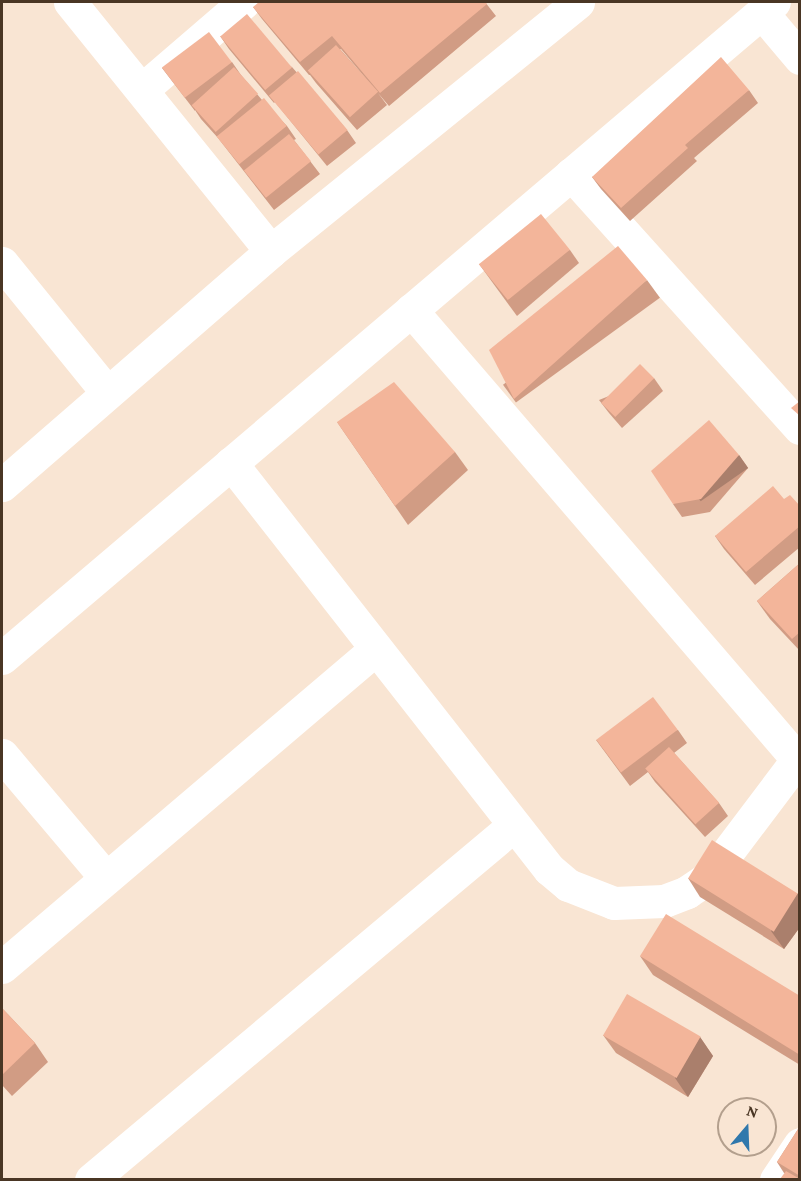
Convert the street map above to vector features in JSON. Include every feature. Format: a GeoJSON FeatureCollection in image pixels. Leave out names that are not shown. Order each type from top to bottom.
{"type":"FeatureCollection","features":[{"type":"Feature","properties":{"kind":"street"},"geometry":{"type":"LineString","coordinates":[[70,2],[144,88],[271,251]]}},
{"type":"Feature","properties":{"kind":"street"},"geometry":{"type":"LineString","coordinates":[[144,88],[244,2]]}},
{"type":"Feature","properties":{"kind":"street"},"geometry":{"type":"LineString","coordinates":[[2,485],[271,251],[578,2]]}},
{"type":"Feature","properties":{"kind":"street"},"geometry":{"type":"LineString","coordinates":[[2,655],[768,7],[800,58]]}},
{"type":"Feature","properties":{"kind":"street"},"geometry":{"type":"LineString","coordinates":[[571,174],[800,428]]}},
{"type":"Feature","properties":{"kind":"street"},"geometry":{"type":"LineString","coordinates":[[2,263],[107,392]]}},
{"type":"Feature","properties":{"kind":"street"},"geometry":{"type":"LineString","coordinates":[[231,463],[549,869],[590,896],[614,903],[664,901],[708,878],[798,758],[411,310]]}},
{"type":"Feature","properties":{"kind":"street"},"geometry":{"type":"LineString","coordinates":[[2,967],[376,649]]}},
{"type":"Feature","properties":{"kind":"street"},"geometry":{"type":"LineString","coordinates":[[2,755],[106,878]]}},
{"type":"Feature","properties":{"kind":"street"},"geometry":{"type":"LineString","coordinates":[[91,1179],[514,825]]}},
{"type":"Feature","properties":{"kind":"street"},"geometry":{"type":"LineString","coordinates":[[776,1179],[800,1144]]}},
{"type":"Feature","properties":{"kind":"building"},"geometry":{"type":"Polygon","coordinates":[[[259,2],[485,2],[487,4],[380,93],[332,36],[300,62],[253,7],[259,2]]]}},
{"type":"Feature","properties":{"kind":"building"},"geometry":{"type":"Polygon","coordinates":[[[247,14],[292,68],[265,90],[220,36],[247,14]]]}},
{"type":"Feature","properties":{"kind":"building"},"geometry":{"type":"Polygon","coordinates":[[[209,32],[232,62],[185,98],[162,68],[209,32]]]}},
{"type":"Feature","properties":{"kind":"building"},"geometry":{"type":"Polygon","coordinates":[[[336,45],[378,92],[350,117],[308,70],[336,45]]]}},
{"type":"Feature","properties":{"kind":"building"},"geometry":{"type":"Polygon","coordinates":[[[721,57],[749,90],[685,145],[688,148],[621,208],[592,177],[721,57]]]}},
{"type":"Feature","properties":{"kind":"building"},"geometry":{"type":"Polygon","coordinates":[[[234,67],[258,94],[216,132],[192,105],[234,67]]]}},
{"type":"Feature","properties":{"kind":"building"},"geometry":{"type":"Polygon","coordinates":[[[298,71],[347,130],[318,154],[269,95],[298,71]]]}},
{"type":"Feature","properties":{"kind":"building"},"geometry":{"type":"Polygon","coordinates":[[[264,98],[287,126],[239,164],[217,136],[264,98]]]}},
{"type":"Feature","properties":{"kind":"building"},"geometry":{"type":"Polygon","coordinates":[[[289,134],[311,161],[266,198],[244,171],[289,134]]]}},
{"type":"Feature","properties":{"kind":"building"},"geometry":{"type":"Polygon","coordinates":[[[541,214],[570,250],[508,300],[479,264],[541,214]]]}},
{"type":"Feature","properties":{"kind":"building"},"geometry":{"type":"Polygon","coordinates":[[[618,246],[647,280],[514,399],[489,350],[618,246]]]}},
{"type":"Feature","properties":{"kind":"building"},"geometry":{"type":"Polygon","coordinates":[[[640,364],[654,378],[615,417],[601,403],[640,364]]]}},
{"type":"Feature","properties":{"kind":"building"},"geometry":{"type":"Polygon","coordinates":[[[394,382],[455,452],[395,506],[337,422],[394,382]]]}},
{"type":"Feature","properties":{"kind":"building"},"geometry":{"type":"Polygon","coordinates":[[[800,401],[800,416],[791,408],[800,401]]]}},
{"type":"Feature","properties":{"kind":"building"},"geometry":{"type":"Polygon","coordinates":[[[709,420],[739,455],[701,499],[673,504],[651,471],[709,420]]]}},
{"type":"Feature","properties":{"kind":"building"},"geometry":{"type":"Polygon","coordinates":[[[773,486],[784,499],[790,495],[800,506],[800,526],[746,572],[715,536],[773,486]]]}},
{"type":"Feature","properties":{"kind":"building"},"geometry":{"type":"Polygon","coordinates":[[[800,563],[800,632],[792,639],[757,601],[800,563]]]}},
{"type":"Feature","properties":{"kind":"building"},"geometry":{"type":"Polygon","coordinates":[[[653,697],[678,730],[621,772],[596,740],[653,697]]]}},
{"type":"Feature","properties":{"kind":"building"},"geometry":{"type":"Polygon","coordinates":[[[669,747],[719,803],[695,824],[645,768],[669,747]]]}},
{"type":"Feature","properties":{"kind":"building"},"geometry":{"type":"Polygon","coordinates":[[[712,840],[798,894],[774,932],[688,878],[712,840]]]}},
{"type":"Feature","properties":{"kind":"building"},"geometry":{"type":"Polygon","coordinates":[[[666,914],[800,996],[800,1055],[640,956],[666,914]]]}},
{"type":"Feature","properties":{"kind":"building"},"geometry":{"type":"Polygon","coordinates":[[[627,994],[701,1036],[677,1078],[603,1036],[627,994]]]}},
{"type":"Feature","properties":{"kind":"building"},"geometry":{"type":"Polygon","coordinates":[[[2,1008],[35,1043],[2,1075],[2,1008]]]}},
{"type":"Feature","properties":{"kind":"building"},"geometry":{"type":"Polygon","coordinates":[[[800,1126],[800,1176],[777,1162],[800,1126]]]}},
{"type":"Feature","properties":{"kind":"building"},"geometry":{"type":"Polygon","coordinates":[[[786,1171],[800,1179],[780,1179],[786,1171]]]}}]}
